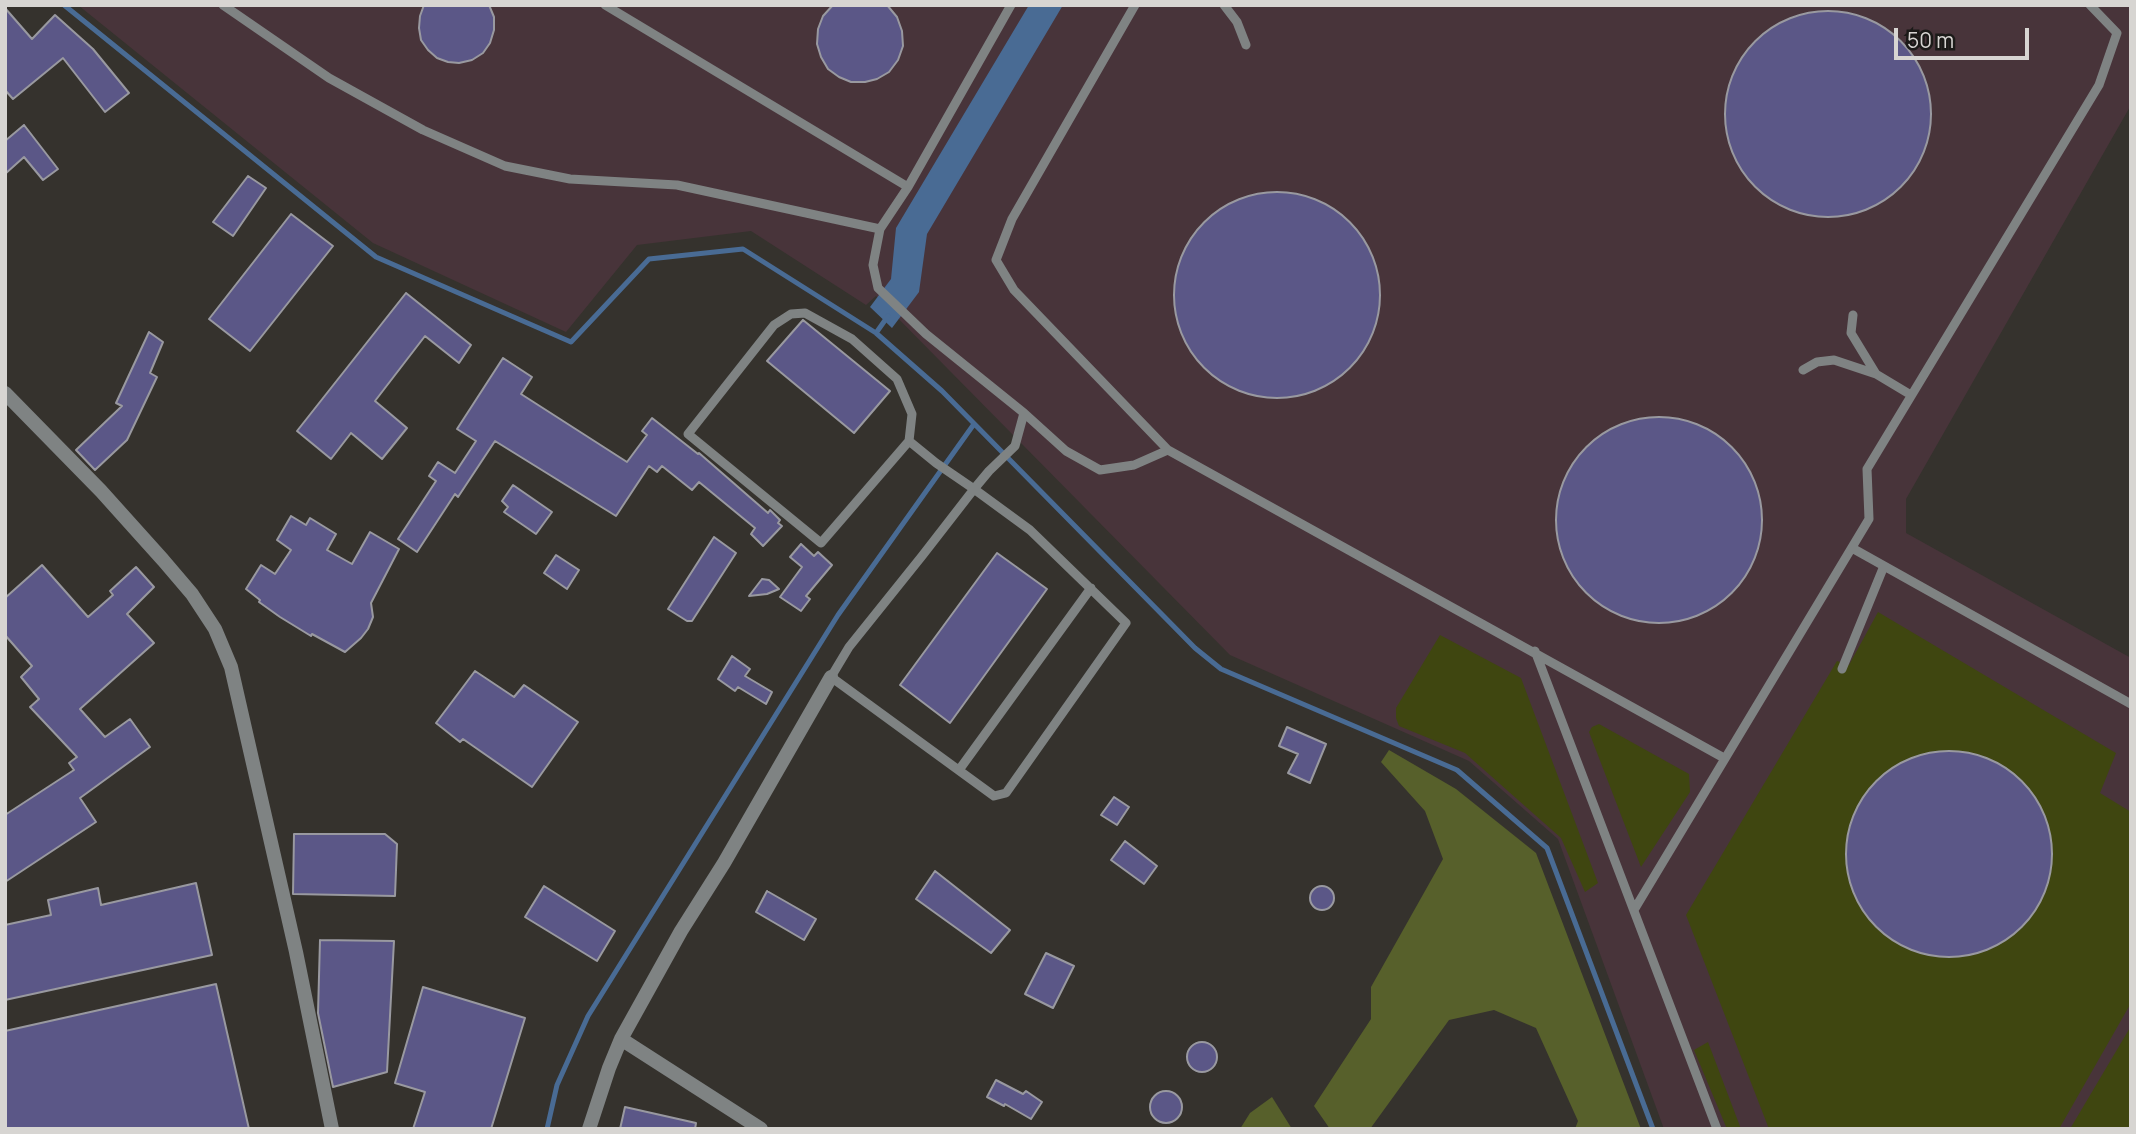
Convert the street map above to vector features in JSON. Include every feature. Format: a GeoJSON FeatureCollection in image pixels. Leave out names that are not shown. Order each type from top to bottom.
{"type":"FeatureCollection","features":[{"type":"Feature","properties":{"kind":"street"},"geometry":{"type":"LineString","coordinates":[[6,395],[102,491],[192,594],[215,629],[231,667],[296,952],[332,1129]]}},
{"type":"Feature","properties":{"kind":"street"},"geometry":{"type":"LineString","coordinates":[[589,1129],[621,1039],[681,931],[724,863],[831,677]]}},
{"type":"Feature","properties":{"kind":"street"},"geometry":{"type":"LineString","coordinates":[[621,1039],[761,1129]]}},
{"type":"Feature","properties":{"kind":"lane"},"geometry":{"type":"LineString","coordinates":[[223,5],[330,78],[423,130],[505,166],[570,179],[677,185],[880,229]]}},
{"type":"Feature","properties":{"kind":"lane"},"geometry":{"type":"LineString","coordinates":[[605,5],[908,187]]}},
{"type":"Feature","properties":{"kind":"lane"},"geometry":{"type":"LineString","coordinates":[[1011,5],[908,187],[880,229],[873,265],[878,288],[926,334],[1066,450],[1100,470],[1134,465],[1168,450]]}},
{"type":"Feature","properties":{"kind":"lane"},"geometry":{"type":"LineString","coordinates":[[1135,5],[1012,219],[996,260],[1014,290],[1168,450],[1724,758]]}},
{"type":"Feature","properties":{"kind":"lane"},"geometry":{"type":"LineString","coordinates":[[1224,5],[1237,22],[1246,45]]}},
{"type":"Feature","properties":{"kind":"lane"},"geometry":{"type":"LineString","coordinates":[[1634,911],[1869,519],[1867,469],[2099,85],[2117,33],[2090,5]]}},
{"type":"Feature","properties":{"kind":"lane"},"geometry":{"type":"LineString","coordinates":[[805,313],[852,338],[897,379],[912,414],[909,441],[821,543],[688,434],[774,325],[791,314],[805,313]]}},
{"type":"Feature","properties":{"kind":"lane"},"geometry":{"type":"LineString","coordinates":[[1853,315],[1851,333],[1876,374]]}},
{"type":"Feature","properties":{"kind":"lane"},"geometry":{"type":"LineString","coordinates":[[1802,370],[1817,362],[1834,360],[1876,374],[1911,395]]}},
{"type":"Feature","properties":{"kind":"lane"},"geometry":{"type":"LineString","coordinates":[[909,441],[936,463],[974,489],[1030,530],[1126,623],[1006,793],[995,796],[831,677],[849,647],[974,489],[1014,446],[1024,413]]}},
{"type":"Feature","properties":{"kind":"lane"},"geometry":{"type":"LineString","coordinates":[[1852,548],[2131,704]]}},
{"type":"Feature","properties":{"kind":"lane"},"geometry":{"type":"LineString","coordinates":[[1842,669],[1884,566]]}},
{"type":"Feature","properties":{"kind":"lane"},"geometry":{"type":"LineString","coordinates":[[959,770],[1091,588]]}},
{"type":"Feature","properties":{"kind":"lane"},"geometry":{"type":"LineString","coordinates":[[1535,651],[1717,1129]]}},
{"type":"Feature","properties":{"kind":"shaded area"},"geometry":{"type":"Polygon","coordinates":[[[78,5],[2131,5],[2131,105],[1906,499],[1906,533],[2131,658],[2131,1129],[1664,1129],[1558,839],[1469,761],[1230,655],[876,296],[866,305],[751,231],[637,245],[566,332],[373,243],[78,5]]]}},
{"type":"Feature","properties":{"kind":"green space"},"geometry":{"type":"Polygon","coordinates":[[[1878,612],[2116,753],[2100,793],[2131,812],[2131,1003],[2059,1129],[1769,1129],[1686,915],[1837,661],[1849,665],[1878,612]]]}},
{"type":"Feature","properties":{"kind":"green space"},"geometry":{"type":"Polygon","coordinates":[[[1440,635],[1521,678],[1598,883],[1585,892],[1561,838],[1465,753],[1399,726],[1396,708],[1440,635]]]}},
{"type":"Feature","properties":{"kind":"green space"},"geometry":{"type":"Polygon","coordinates":[[[1599,724],[1689,774],[1690,792],[1641,867],[1589,732],[1599,724]]]}},
{"type":"Feature","properties":{"kind":"green space"},"geometry":{"type":"Polygon","coordinates":[[[1389,750],[1456,789],[1536,853],[1641,1129],[1575,1129],[1578,1121],[1536,1028],[1494,1010],[1449,1020],[1370,1129],[1330,1129],[1314,1106],[1371,1019],[1371,987],[1443,859],[1425,811],[1381,762],[1389,750]]]}},
{"type":"Feature","properties":{"kind":"green space"},"geometry":{"type":"Polygon","coordinates":[[[2131,1026],[2131,1129],[2070,1129],[2131,1026]]]}},
{"type":"Feature","properties":{"kind":"green space"},"geometry":{"type":"Polygon","coordinates":[[[1708,1042],[1741,1129],[1727,1129],[1694,1050],[1708,1042]]]}},
{"type":"Feature","properties":{"kind":"green space"},"geometry":{"type":"Polygon","coordinates":[[[1272,1097],[1292,1129],[1240,1129],[1250,1113],[1272,1097]]]}},
{"type":"Feature","properties":{"kind":"water"},"geometry":{"type":"Polygon","coordinates":[[[1029,5],[1063,5],[927,234],[919,292],[892,328],[870,307],[891,279],[896,228],[1029,5]]]}},
{"type":"Feature","properties":{"kind":"building"},"geometry":{"type":"Polygon","coordinates":[[[424,5],[489,5],[494,17],[490,43],[483,53],[472,60],[459,63],[437,58],[421,40],[420,16],[424,5]]]}},
{"type":"Feature","properties":{"kind":"building"},"geometry":{"type":"Polygon","coordinates":[[[833,5],[887,5],[897,17],[903,46],[898,60],[889,72],[877,79],[851,82],[828,69],[817,44],[818,29],[823,16],[833,5]]]}},
{"type":"Feature","properties":{"kind":"building"},"geometry":{"type":"Polygon","coordinates":[[[5,8],[32,39],[55,15],[93,49],[129,93],[105,112],[63,58],[13,99],[5,90],[5,8]]]}},
{"type":"Feature","properties":{"kind":"building"},"geometry":{"type":"Polygon","coordinates":[[[1828,11],[1867,19],[1901,41],[1923,75],[1931,114],[1923,153],[1901,187],[1867,209],[1828,217],[1789,209],[1755,187],[1733,153],[1725,114],[1733,75],[1755,41],[1789,19],[1828,11]]]}},
{"type":"Feature","properties":{"kind":"building"},"geometry":{"type":"Polygon","coordinates":[[[24,125],[58,169],[43,180],[24,157],[5,174],[5,141],[24,125]]]}},
{"type":"Feature","properties":{"kind":"building"},"geometry":{"type":"Polygon","coordinates":[[[248,176],[266,188],[233,236],[213,222],[248,176]]]}},
{"type":"Feature","properties":{"kind":"building"},"geometry":{"type":"Polygon","coordinates":[[[1277,192],[1316,200],[1350,222],[1372,256],[1380,295],[1372,334],[1350,368],[1316,390],[1277,398],[1238,390],[1204,368],[1182,334],[1174,295],[1182,256],[1204,222],[1238,200],[1277,192]]]}},
{"type":"Feature","properties":{"kind":"building"},"geometry":{"type":"Polygon","coordinates":[[[291,214],[333,246],[250,351],[209,319],[291,214]]]}},
{"type":"Feature","properties":{"kind":"building"},"geometry":{"type":"Polygon","coordinates":[[[406,293],[471,345],[459,363],[425,336],[375,401],[407,428],[382,459],[351,433],[331,459],[297,431],[406,293]]]}},
{"type":"Feature","properties":{"kind":"building"},"geometry":{"type":"Polygon","coordinates":[[[803,320],[890,391],[854,433],[767,361],[803,320]]]}},
{"type":"Feature","properties":{"kind":"building"},"geometry":{"type":"Polygon","coordinates":[[[149,332],[163,342],[150,373],[157,377],[127,440],[95,470],[76,450],[122,406],[116,403],[149,332]]]}},
{"type":"Feature","properties":{"kind":"building"},"geometry":{"type":"Polygon","coordinates":[[[503,358],[532,377],[521,394],[627,462],[647,435],[642,431],[652,418],[699,453],[768,513],[770,510],[782,526],[763,546],[751,534],[755,528],[699,482],[692,490],[662,466],[657,472],[649,466],[616,516],[495,441],[458,497],[455,494],[417,552],[398,539],[436,481],[429,476],[438,462],[455,473],[476,441],[457,429],[503,358]]]}},
{"type":"Feature","properties":{"kind":"building"},"geometry":{"type":"Polygon","coordinates":[[[1659,417],[1698,425],[1732,447],[1754,481],[1762,520],[1754,559],[1732,593],[1698,615],[1659,623],[1620,615],[1586,593],[1564,559],[1556,520],[1564,481],[1586,447],[1620,425],[1659,417]]]}},
{"type":"Feature","properties":{"kind":"building"},"geometry":{"type":"Polygon","coordinates":[[[513,485],[552,512],[536,534],[504,512],[508,507],[502,501],[513,485]]]}},
{"type":"Feature","properties":{"kind":"building"},"geometry":{"type":"Polygon","coordinates":[[[291,516],[306,525],[310,518],[336,534],[327,550],[352,564],[370,532],[399,549],[371,603],[373,617],[368,629],[345,652],[280,617],[246,589],[261,565],[275,574],[291,550],[277,540],[291,516]]]}},
{"type":"Feature","properties":{"kind":"building"},"geometry":{"type":"Polygon","coordinates":[[[714,537],[736,553],[692,621],[687,621],[668,609],[714,537]]]}},
{"type":"Feature","properties":{"kind":"building"},"geometry":{"type":"Polygon","coordinates":[[[801,544],[814,556],[818,552],[832,565],[806,596],[810,599],[801,611],[780,597],[802,567],[790,557],[801,544]]]}},
{"type":"Feature","properties":{"kind":"building"},"geometry":{"type":"Polygon","coordinates":[[[997,553],[1047,589],[950,723],[900,685],[997,553]]]}},
{"type":"Feature","properties":{"kind":"building"},"geometry":{"type":"Polygon","coordinates":[[[556,555],[579,570],[567,589],[544,573],[556,555]]]}},
{"type":"Feature","properties":{"kind":"building"},"geometry":{"type":"Polygon","coordinates":[[[42,565],[88,617],[113,595],[110,591],[136,567],[154,587],[127,614],[154,643],[80,709],[105,737],[130,719],[150,747],[80,798],[96,822],[5,882],[5,815],[74,770],[69,763],[77,757],[30,707],[39,699],[21,677],[32,666],[5,635],[5,598],[42,565]]]}},
{"type":"Feature","properties":{"kind":"building"},"geometry":{"type":"Polygon","coordinates":[[[762,579],[769,580],[779,589],[767,594],[749,596],[762,579]]]}},
{"type":"Feature","properties":{"kind":"building"},"geometry":{"type":"Polygon","coordinates":[[[732,656],[750,669],[745,676],[772,692],[766,704],[738,687],[735,691],[718,679],[732,656]]]}},
{"type":"Feature","properties":{"kind":"building"},"geometry":{"type":"Polygon","coordinates":[[[475,671],[514,697],[524,685],[578,722],[532,787],[463,739],[460,742],[436,723],[475,671]]]}},
{"type":"Feature","properties":{"kind":"building"},"geometry":{"type":"Polygon","coordinates":[[[1287,727],[1326,744],[1310,783],[1288,773],[1298,754],[1279,746],[1287,727]]]}},
{"type":"Feature","properties":{"kind":"building"},"geometry":{"type":"Polygon","coordinates":[[[1949,751],[1988,759],[2022,781],[2044,815],[2052,854],[2044,893],[2022,927],[1988,949],[1949,957],[1910,949],[1876,927],[1854,893],[1846,854],[1854,815],[1876,781],[1910,759],[1949,751]]]}},
{"type":"Feature","properties":{"kind":"building"},"geometry":{"type":"Polygon","coordinates":[[[1114,797],[1129,807],[1117,825],[1101,815],[1114,797]]]}},
{"type":"Feature","properties":{"kind":"building"},"geometry":{"type":"Polygon","coordinates":[[[294,834],[385,834],[397,844],[395,896],[293,894],[294,834]]]}},
{"type":"Feature","properties":{"kind":"building"},"geometry":{"type":"Polygon","coordinates":[[[1125,841],[1157,866],[1144,884],[1111,860],[1125,841]]]}},
{"type":"Feature","properties":{"kind":"building"},"geometry":{"type":"Polygon","coordinates":[[[935,871],[1010,930],[991,953],[916,899],[935,871]]]}},
{"type":"Feature","properties":{"kind":"building"},"geometry":{"type":"Polygon","coordinates":[[[196,883],[212,955],[5,1000],[5,925],[51,915],[48,900],[98,888],[101,905],[196,883]]]}},
{"type":"Feature","properties":{"kind":"building"},"geometry":{"type":"Polygon","coordinates":[[[544,886],[615,931],[597,961],[525,917],[544,886]]]}},
{"type":"Feature","properties":{"kind":"building"},"geometry":{"type":"Polygon","coordinates":[[[1322,886],[1331,889],[1334,898],[1331,907],[1322,910],[1313,907],[1310,898],[1313,889],[1322,886]]]}},
{"type":"Feature","properties":{"kind":"building"},"geometry":{"type":"Polygon","coordinates":[[[767,891],[816,919],[804,940],[756,912],[767,891]]]}},
{"type":"Feature","properties":{"kind":"building"},"geometry":{"type":"Polygon","coordinates":[[[320,940],[394,941],[387,1072],[333,1087],[318,1013],[320,940]]]}},
{"type":"Feature","properties":{"kind":"building"},"geometry":{"type":"Polygon","coordinates":[[[1046,953],[1074,966],[1053,1008],[1025,994],[1046,953]]]}},
{"type":"Feature","properties":{"kind":"building"},"geometry":{"type":"Polygon","coordinates":[[[216,984],[249,1129],[5,1129],[5,1031],[216,984]]]}},
{"type":"Feature","properties":{"kind":"building"},"geometry":{"type":"Polygon","coordinates":[[[423,987],[525,1018],[491,1129],[413,1129],[425,1092],[395,1083],[423,987]]]}},
{"type":"Feature","properties":{"kind":"building"},"geometry":{"type":"Polygon","coordinates":[[[1202,1042],[1213,1046],[1217,1057],[1213,1068],[1202,1072],[1191,1068],[1187,1057],[1191,1046],[1202,1042]]]}},
{"type":"Feature","properties":{"kind":"building"},"geometry":{"type":"Polygon","coordinates":[[[996,1080],[1023,1094],[1026,1091],[1042,1102],[1031,1119],[987,1097],[996,1080]]]}},
{"type":"Feature","properties":{"kind":"building"},"geometry":{"type":"Polygon","coordinates":[[[1166,1091],[1177,1096],[1182,1107],[1177,1118],[1166,1123],[1155,1118],[1150,1107],[1155,1096],[1166,1091]]]}},
{"type":"Feature","properties":{"kind":"building"},"geometry":{"type":"Polygon","coordinates":[[[625,1107],[696,1123],[695,1129],[620,1129],[625,1107]]]}},
{"type":"Feature","properties":{"kind":"waterway"},"geometry":{"type":"LineString","coordinates":[[64,5],[376,257],[571,342],[649,259],[743,249],[876,333],[942,391],[1195,648],[1221,669],[1457,770],[1547,848],[1653,1129]]}},
{"type":"Feature","properties":{"kind":"waterway"},"geometry":{"type":"LineString","coordinates":[[876,333],[888,316]]}},
{"type":"Feature","properties":{"kind":"waterway"},"geometry":{"type":"LineString","coordinates":[[547,1129],[557,1085],[588,1016],[838,615],[974,424]]}}]}
